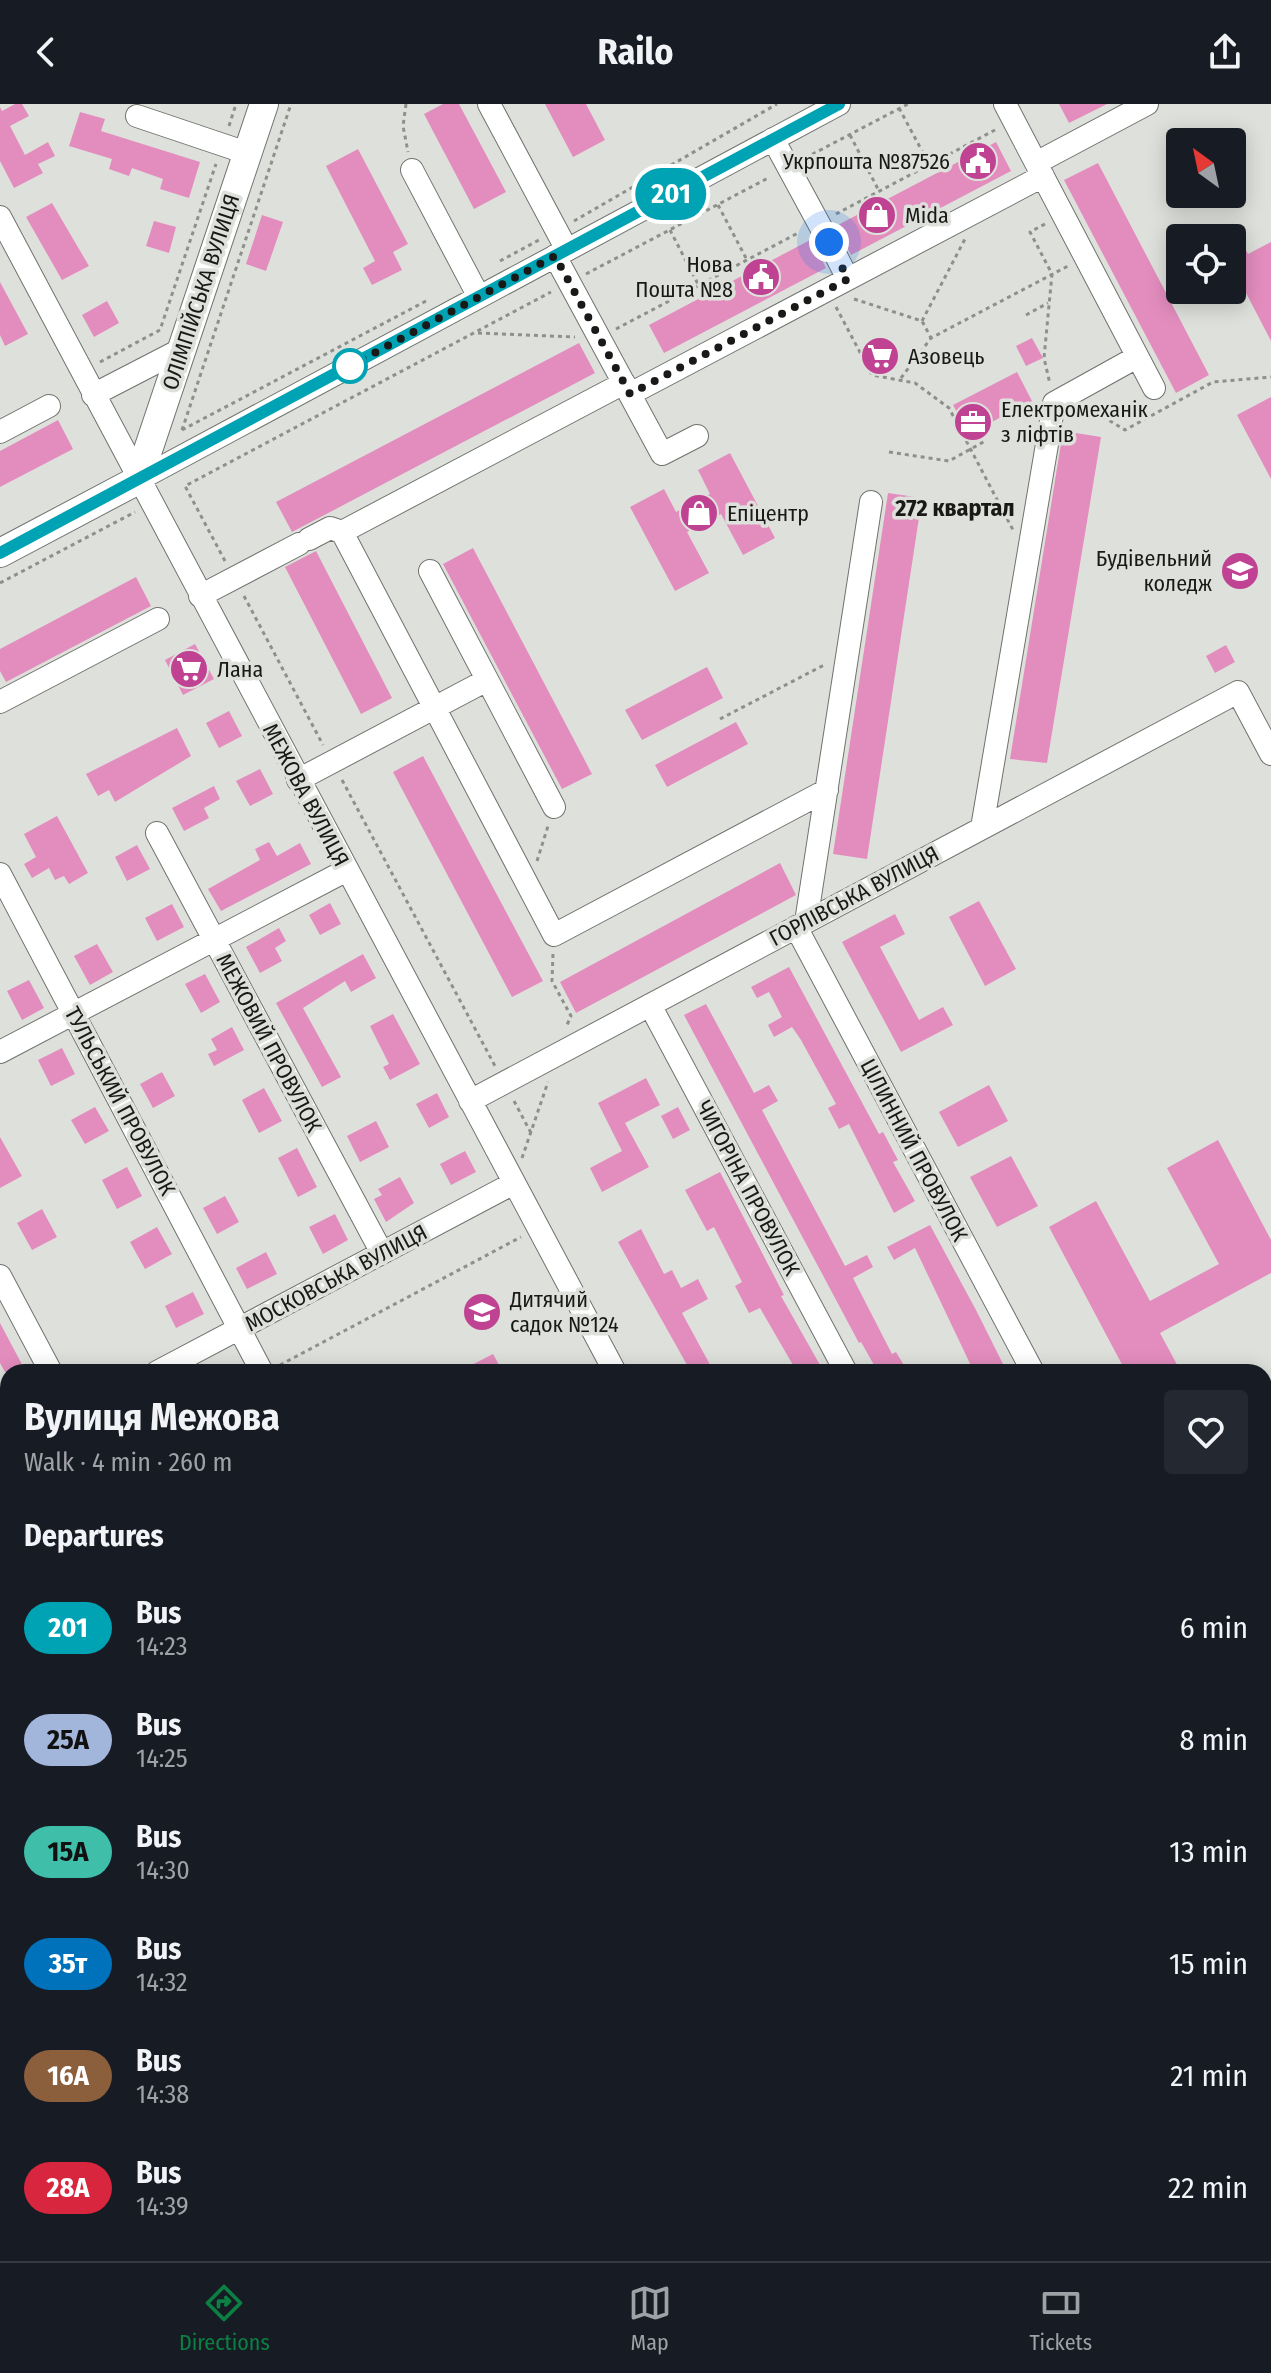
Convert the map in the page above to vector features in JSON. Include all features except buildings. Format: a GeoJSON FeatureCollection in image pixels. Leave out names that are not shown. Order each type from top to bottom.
{"type":"FeatureCollection","features":[{"type":"Feature","properties":{"kind":"main road","name":"ОЛІМПІЙСЬКА ВУЛИЦЯ"},"geometry":{"type":"LineString","coordinates":[[138,480],[182,349],[235,149],[264,104]]}},
{"type":"Feature","properties":{"kind":"main road"},"geometry":{"type":"LineString","coordinates":[[0,553],[138,480]]}},
{"type":"Feature","properties":{"kind":"street"},"geometry":{"type":"LineString","coordinates":[[489,104],[559,245],[570,282],[662,454],[697,436]]}},
{"type":"Feature","properties":{"kind":"street"},"geometry":{"type":"LineString","coordinates":[[138,480],[474,288],[839,104]]}},
{"type":"Feature","properties":{"kind":"street"},"geometry":{"type":"LineString","coordinates":[[1005,104],[1154,388]]}},
{"type":"Feature","properties":{"kind":"street"},"geometry":{"type":"LineString","coordinates":[[342,532],[827,290],[981,209],[1147,104]]}},
{"type":"Feature","properties":{"kind":"street"},"geometry":{"type":"LineString","coordinates":[[137,116],[235,149]]}},
{"type":"Feature","properties":{"kind":"street"},"geometry":{"type":"LineString","coordinates":[[773,139],[848,279]]}},
{"type":"Feature","properties":{"kind":"street"},"geometry":{"type":"LineString","coordinates":[[412,170],[474,288]]}},
{"type":"Feature","properties":{"kind":"street","name":"МЕЖОВА ВУЛИЦЯ"},"geometry":{"type":"LineString","coordinates":[[0,217],[10,259],[81,372],[611,1364]]}},
{"type":"Feature","properties":{"kind":"street"},"geometry":{"type":"LineString","coordinates":[[93,395],[182,349]]}},
{"type":"Feature","properties":{"kind":"street"},"geometry":{"type":"LineString","coordinates":[[982,828],[1028,558],[1061,399],[1137,357]]}},
{"type":"Feature","properties":{"kind":"street"},"geometry":{"type":"LineString","coordinates":[[0,432],[49,406]]}},
{"type":"Feature","properties":{"kind":"street"},"geometry":{"type":"LineString","coordinates":[[801,925],[827,790],[871,502]]}},
{"type":"Feature","properties":{"kind":"street"},"geometry":{"type":"LineString","coordinates":[[200,596],[330,528],[342,532],[554,935],[827,790]]}},
{"type":"Feature","properties":{"kind":"street"},"geometry":{"type":"LineString","coordinates":[[430,571],[554,807]]}},
{"type":"Feature","properties":{"kind":"street"},"geometry":{"type":"LineString","coordinates":[[0,702],[158,619]]}},
{"type":"Feature","properties":{"kind":"street"},"geometry":{"type":"LineString","coordinates":[[298,780],[487,680]]}},
{"type":"Feature","properties":{"kind":"street","name":"ГОРЛІВСЬКА ВУЛИЦЯ"},"geometry":{"type":"LineString","coordinates":[[470,1101],[1238,692],[1271,754]]}},
{"type":"Feature","properties":{"kind":"street","name":"МЕЖОВИЙ ПРОВУЛОК"},"geometry":{"type":"LineString","coordinates":[[157,833],[382,1253]]}},
{"type":"Feature","properties":{"kind":"street"},"geometry":{"type":"LineString","coordinates":[[0,1052],[347,870]]}},
{"type":"Feature","properties":{"kind":"street","name":"ТУЛЬСЬКИЙ ПРОВУЛОК"},"geometry":{"type":"LineString","coordinates":[[0,874],[240,1328],[268,1364]]}},
{"type":"Feature","properties":{"kind":"street","name":"ЦІЛИННИЙ ПРОВУЛОК"},"geometry":{"type":"LineString","coordinates":[[801,925],[1029,1364]]}},
{"type":"Feature","properties":{"kind":"street","name":"ЧИГОРІНА ПРОВУЛОК"},"geometry":{"type":"LineString","coordinates":[[650,1005],[842,1364]]}},
{"type":"Feature","properties":{"kind":"street","name":"МОСКОВСЬКА ВУЛИЦЯ"},"geometry":{"type":"LineString","coordinates":[[172,1364],[514,1183]]}},
{"type":"Feature","properties":{"kind":"street"},"geometry":{"type":"LineString","coordinates":[[0,1276],[47,1364]]}},
{"type":"Feature","properties":{"kind":"path"},"geometry":{"type":"LineString","coordinates":[[81,372],[160,330],[235,149],[236,104]]}},
{"type":"Feature","properties":{"kind":"path"},"geometry":{"type":"LineString","coordinates":[[291,104],[182,430],[428,300]]}},
{"type":"Feature","properties":{"kind":"path"},"geometry":{"type":"LineString","coordinates":[[406,104],[403,126],[412,170]]}},
{"type":"Feature","properties":{"kind":"path"},"geometry":{"type":"LineString","coordinates":[[474,288],[559,245],[777,104]]}},
{"type":"Feature","properties":{"kind":"path"},"geometry":{"type":"LineString","coordinates":[[531,1133],[185,486],[908,104]]}},
{"type":"Feature","properties":{"kind":"path"},"geometry":{"type":"LineString","coordinates":[[899,108],[929,164]]}},
{"type":"Feature","properties":{"kind":"path"},"geometry":{"type":"LineString","coordinates":[[850,135],[879,191]]}},
{"type":"Feature","properties":{"kind":"path"},"geometry":{"type":"LineString","coordinates":[[718,205],[747,260]]}},
{"type":"Feature","properties":{"kind":"path"},"geometry":{"type":"LineString","coordinates":[[922,321],[981,209]]}},
{"type":"Feature","properties":{"kind":"path"},"geometry":{"type":"LineString","coordinates":[[670,230],[699,286]]}},
{"type":"Feature","properties":{"kind":"path"},"geometry":{"type":"LineString","coordinates":[[1030,232],[1052,274],[1044,358],[1061,399],[1125,430],[1213,382],[1271,377]]}},
{"type":"Feature","properties":{"kind":"path"},"geometry":{"type":"LineString","coordinates":[[900,380],[931,338],[1085,257]]}},
{"type":"Feature","properties":{"kind":"path"},"geometry":{"type":"LineString","coordinates":[[827,290],[922,321],[931,338]]}},
{"type":"Feature","properties":{"kind":"path"},"geometry":{"type":"LineString","coordinates":[[827,290],[872,375],[915,383],[949,408],[1028,558]]}},
{"type":"Feature","properties":{"kind":"path"},"geometry":{"type":"LineString","coordinates":[[1026,315],[1049,302]]}},
{"type":"Feature","properties":{"kind":"path"},"geometry":{"type":"LineString","coordinates":[[474,333],[600,338]]}},
{"type":"Feature","properties":{"kind":"path"},"geometry":{"type":"LineString","coordinates":[[889,452],[949,461],[987,440]]}},
{"type":"Feature","properties":{"kind":"path"},"geometry":{"type":"LineString","coordinates":[[0,583],[138,510]]}},
{"type":"Feature","properties":{"kind":"path"},"geometry":{"type":"LineString","coordinates":[[720,719],[848,652]]}},
{"type":"Feature","properties":{"kind":"path"},"geometry":{"type":"LineString","coordinates":[[529,887],[554,807]]}},
{"type":"Feature","properties":{"kind":"path"},"geometry":{"type":"LineString","coordinates":[[514,1183],[571,1016],[552,981],[554,935]]}},
{"type":"Feature","properties":{"kind":"path"},"geometry":{"type":"LineString","coordinates":[[279,1364],[525,1235]]}},
{"type":"Feature","properties":{"kind":"bus line","name":"201"},"geometry":{"type":"LineString","coordinates":[[0,553],[839,104]]}},
{"type":"Feature","properties":{"kind":"place","name":"Укрпошта №87526"},"geometry":{"type":"Point","coordinates":[978,161]}},
{"type":"Feature","properties":{"kind":"place","name":"Mida"},"geometry":{"type":"Point","coordinates":[877,215]}},
{"type":"Feature","properties":{"kind":"place","name":"Нова Пошта №8"},"geometry":{"type":"Point","coordinates":[761,277]}},
{"type":"Feature","properties":{"kind":"place","name":"Азовець"},"geometry":{"type":"Point","coordinates":[880,356]}},
{"type":"Feature","properties":{"kind":"place","name":"Електромеханік з ліфтів"},"geometry":{"type":"Point","coordinates":[973,422]}},
{"type":"Feature","properties":{"kind":"place","name":"Епіцентр"},"geometry":{"type":"Point","coordinates":[699,513]}},
{"type":"Feature","properties":{"kind":"place","name":"Будівельний коледж"},"geometry":{"type":"Point","coordinates":[1240,571]}},
{"type":"Feature","properties":{"kind":"place","name":"Лана"},"geometry":{"type":"Point","coordinates":[189,669]}},
{"type":"Feature","properties":{"kind":"place","name":"Дитячий садок №124"},"geometry":{"type":"Point","coordinates":[482,1312]}},
{"type":"Feature","properties":{"kind":"district","name":"272 квартал"},"geometry":{"type":"Point","coordinates":[955,508]}},
{"type":"Feature","properties":{"kind":"route"},"geometry":{"type":"LineString","coordinates":[[350,366],[555,256],[630,394],[848,279],[829,242]]}}]}
